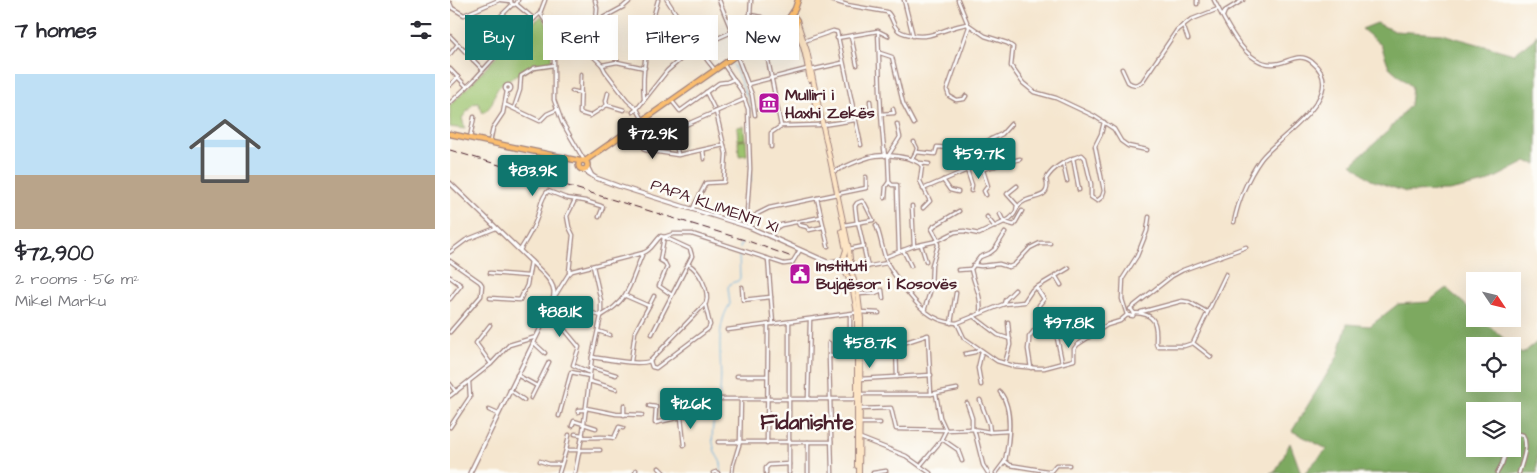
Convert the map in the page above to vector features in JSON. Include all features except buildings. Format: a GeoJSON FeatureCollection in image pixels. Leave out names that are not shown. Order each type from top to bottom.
{"type":"FeatureCollection","features":[{"type":"Feature","properties":{"kind":"main road"},"geometry":{"type":"LineString","coordinates":[[792,15],[798,0]]}},
{"type":"Feature","properties":{"kind":"main road"},"geometry":{"type":"LineString","coordinates":[[795,9],[796,15]]}},
{"type":"Feature","properties":{"kind":"main road"},"geometry":{"type":"LineString","coordinates":[[799,28],[804,41],[820,125],[858,294],[861,331],[858,355]]}},
{"type":"Feature","properties":{"kind":"main road"},"geometry":{"type":"LineString","coordinates":[[799,37],[809,70]]}},
{"type":"Feature","properties":{"kind":"main road"},"geometry":{"type":"LineString","coordinates":[[450,134],[583,163],[731,60]]}},
{"type":"Feature","properties":{"kind":"main road"},"geometry":{"type":"LineString","coordinates":[[820,125],[832,172],[846,248],[840,264],[852,286],[859,313],[858,473]]}},
{"type":"Feature","properties":{"kind":"main road"},"geometry":{"type":"LineString","coordinates":[[842,259],[848,258],[851,264]]}},
{"type":"Feature","properties":{"kind":"main road"},"geometry":{"type":"LineString","coordinates":[[842,269],[848,270],[851,264]]}},
{"type":"Feature","properties":{"kind":"main road"},"geometry":{"type":"LineString","coordinates":[[858,379],[860,394],[858,437]]}},
{"type":"Feature","properties":{"kind":"street"},"geometry":{"type":"LineString","coordinates":[[455,0],[451,6],[464,15],[500,0],[513,2],[534,19]]}},
{"type":"Feature","properties":{"kind":"street"},"geometry":{"type":"LineString","coordinates":[[500,15],[513,2],[518,0]]}},
{"type":"Feature","properties":{"kind":"street"},"geometry":{"type":"LineString","coordinates":[[450,103],[540,13],[546,0]]}},
{"type":"Feature","properties":{"kind":"street"},"geometry":{"type":"LineString","coordinates":[[595,0],[596,15]]}},
{"type":"Feature","properties":{"kind":"street"},"geometry":{"type":"LineString","coordinates":[[609,15],[631,0]]}},
{"type":"Feature","properties":{"kind":"street"},"geometry":{"type":"LineString","coordinates":[[644,101],[645,68],[649,36],[658,0]]}},
{"type":"Feature","properties":{"kind":"street"},"geometry":{"type":"LineString","coordinates":[[667,0],[677,15]]}},
{"type":"Feature","properties":{"kind":"street"},"geometry":{"type":"LineString","coordinates":[[719,0],[728,22]]}},
{"type":"Feature","properties":{"kind":"street"},"geometry":{"type":"LineString","coordinates":[[750,15],[751,0]]}},
{"type":"Feature","properties":{"kind":"street"},"geometry":{"type":"LineString","coordinates":[[831,0],[847,5],[887,12],[892,16],[896,28],[904,34],[913,36],[925,38],[956,25],[968,24],[985,36],[1007,43],[1013,47],[1011,66],[1023,83],[1034,92],[1056,98],[1104,122],[1114,129],[1121,141],[1128,146],[1148,150]]}},
{"type":"Feature","properties":{"kind":"street"},"geometry":{"type":"LineString","coordinates":[[904,0],[913,36]]}},
{"type":"Feature","properties":{"kind":"street"},"geometry":{"type":"LineString","coordinates":[[958,0],[968,24],[968,30],[947,88],[949,96],[956,100],[964,99],[966,96]]}},
{"type":"Feature","properties":{"kind":"street"},"geometry":{"type":"LineString","coordinates":[[1214,0],[1241,47],[1254,58],[1268,64],[1292,58],[1305,58],[1315,65],[1321,73],[1323,82],[1317,103],[1310,112],[1261,159],[1238,206],[1234,222]]}},
{"type":"Feature","properties":{"kind":"street"},"geometry":{"type":"LineString","coordinates":[[1223,17],[1225,11],[1243,0]]}},
{"type":"Feature","properties":{"kind":"street"},"geometry":{"type":"LineString","coordinates":[[1122,69],[1126,80],[1130,84],[1136,85],[1142,82],[1164,48],[1183,25],[1190,20],[1218,9]]}},
{"type":"Feature","properties":{"kind":"street"},"geometry":{"type":"LineString","coordinates":[[540,13],[543,18]]}},
{"type":"Feature","properties":{"kind":"street"},"geometry":{"type":"LineString","coordinates":[[1183,25],[1188,40]]}},
{"type":"Feature","properties":{"kind":"street"},"geometry":{"type":"LineString","coordinates":[[804,41],[833,31],[837,32],[842,63],[861,145]]}},
{"type":"Feature","properties":{"kind":"street"},"geometry":{"type":"LineString","coordinates":[[837,38],[878,31],[888,36]]}},
{"type":"Feature","properties":{"kind":"street"},"geometry":{"type":"LineString","coordinates":[[878,31],[881,114],[889,182],[886,186],[885,198]]}},
{"type":"Feature","properties":{"kind":"street"},"geometry":{"type":"LineString","coordinates":[[450,36],[465,51]]}},
{"type":"Feature","properties":{"kind":"street"},"geometry":{"type":"LineString","coordinates":[[851,36],[857,64]]}},
{"type":"Feature","properties":{"kind":"street"},"geometry":{"type":"LineString","coordinates":[[450,54],[458,44]]}},
{"type":"Feature","properties":{"kind":"street"},"geometry":{"type":"LineString","coordinates":[[880,53],[892,58],[903,103],[914,124]]}},
{"type":"Feature","properties":{"kind":"street"},"geometry":{"type":"LineString","coordinates":[[473,60],[484,70]]}},
{"type":"Feature","properties":{"kind":"street"},"geometry":{"type":"LineString","coordinates":[[554,60],[552,90],[556,110],[583,163]]}},
{"type":"Feature","properties":{"kind":"street"},"geometry":{"type":"LineString","coordinates":[[597,60],[643,120],[643,145],[645,150],[678,155],[724,145]]}},
{"type":"Feature","properties":{"kind":"street"},"geometry":{"type":"LineString","coordinates":[[633,112],[637,110],[667,71],[680,60]]}},
{"type":"Feature","properties":{"kind":"street"},"geometry":{"type":"LineString","coordinates":[[707,60],[716,71]]}},
{"type":"Feature","properties":{"kind":"street"},"geometry":{"type":"LineString","coordinates":[[739,60],[748,84],[755,115]]}},
{"type":"Feature","properties":{"kind":"street"},"geometry":{"type":"LineString","coordinates":[[768,60],[781,126]]}},
{"type":"Feature","properties":{"kind":"street"},"geometry":{"type":"LineString","coordinates":[[602,65],[617,62],[645,68]]}},
{"type":"Feature","properties":{"kind":"street"},"geometry":{"type":"LineString","coordinates":[[748,84],[772,77],[842,63]]}},
{"type":"Feature","properties":{"kind":"street"},"geometry":{"type":"LineString","coordinates":[[514,108],[520,90],[521,76],[534,68],[554,65]]}},
{"type":"Feature","properties":{"kind":"street"},"geometry":{"type":"LineString","coordinates":[[724,65],[734,78],[748,109],[750,160],[747,212],[754,217]]}},
{"type":"Feature","properties":{"kind":"street"},"geometry":{"type":"LineString","coordinates":[[450,69],[467,87]]}},
{"type":"Feature","properties":{"kind":"street"},"geometry":{"type":"LineString","coordinates":[[581,74],[580,113],[590,116],[607,105],[624,110]]}},
{"type":"Feature","properties":{"kind":"street"},"geometry":{"type":"LineString","coordinates":[[450,85],[458,77]]}},
{"type":"Feature","properties":{"kind":"street"},"geometry":{"type":"LineString","coordinates":[[672,101],[680,111],[719,83],[727,82],[734,78]]}},
{"type":"Feature","properties":{"kind":"street"},"geometry":{"type":"LineString","coordinates":[[490,142],[493,128],[501,117],[506,105],[508,91]]}},
{"type":"Feature","properties":{"kind":"street"},"geometry":{"type":"LineString","coordinates":[[572,91],[581,93]]}},
{"type":"Feature","properties":{"kind":"street"},"geometry":{"type":"LineString","coordinates":[[706,92],[714,108]]}},
{"type":"Feature","properties":{"kind":"street"},"geometry":{"type":"LineString","coordinates":[[607,105],[608,93]]}},
{"type":"Feature","properties":{"kind":"street"},"geometry":{"type":"LineString","coordinates":[[678,155],[674,134],[676,129],[745,99]]}},
{"type":"Feature","properties":{"kind":"street"},"geometry":{"type":"LineString","coordinates":[[854,113],[872,109],[870,101]]}},
{"type":"Feature","properties":{"kind":"street"},"geometry":{"type":"LineString","coordinates":[[506,105],[540,121],[547,114],[556,110]]}},
{"type":"Feature","properties":{"kind":"street"},"geometry":{"type":"LineString","coordinates":[[881,114],[894,113],[893,109]]}},
{"type":"Feature","properties":{"kind":"street"},"geometry":{"type":"LineString","coordinates":[[693,208],[706,183],[724,182],[726,163],[724,145],[716,112]]}},
{"type":"Feature","properties":{"kind":"street"},"geometry":{"type":"LineString","coordinates":[[470,138],[474,117]]}},
{"type":"Feature","properties":{"kind":"street"},"geometry":{"type":"LineString","coordinates":[[771,147],[772,132],[781,126],[820,125],[855,120]]}},
{"type":"Feature","properties":{"kind":"street"},"geometry":{"type":"LineString","coordinates":[[885,257],[914,246],[938,240],[955,232],[964,231],[979,234],[995,227],[1010,219],[1024,200],[1038,198],[1047,191],[1046,179],[1050,172],[1063,163],[1082,155],[1086,158],[1091,184],[1091,197],[1097,201],[1102,197],[1104,191],[1094,146],[1102,134],[1104,122]]}},
{"type":"Feature","properties":{"kind":"street"},"geometry":{"type":"LineString","coordinates":[[887,156],[900,137],[897,124]]}},
{"type":"Feature","properties":{"kind":"street"},"geometry":{"type":"LineString","coordinates":[[986,195],[984,191],[988,186],[980,164],[979,149],[983,144],[1002,134],[1011,124]]}},
{"type":"Feature","properties":{"kind":"street"},"geometry":{"type":"LineString","coordinates":[[991,139],[995,166]]}},
{"type":"Feature","properties":{"kind":"street"},"geometry":{"type":"LineString","coordinates":[[912,159],[917,148],[914,142]]}},
{"type":"Feature","properties":{"kind":"street"},"geometry":{"type":"LineString","coordinates":[[916,152],[935,154],[937,147],[949,148],[962,172]]}},
{"type":"Feature","properties":{"kind":"street"},"geometry":{"type":"LineString","coordinates":[[703,150],[704,159]]}},
{"type":"Feature","properties":{"kind":"street"},"geometry":{"type":"LineString","coordinates":[[832,172],[869,157],[887,156],[912,159],[920,164],[929,164]]}},
{"type":"Feature","properties":{"kind":"street"},"geometry":{"type":"LineString","coordinates":[[1073,158],[1079,190]]}},
{"type":"Feature","properties":{"kind":"street"},"geometry":{"type":"LineString","coordinates":[[982,169],[1020,159]]}},
{"type":"Feature","properties":{"kind":"street","name":"PAPA KLIMENTI XI"},"geometry":{"type":"LineString","coordinates":[[583,163],[593,176],[618,186],[749,227],[842,269]]}},
{"type":"Feature","properties":{"kind":"street"},"geometry":{"type":"LineString","coordinates":[[1063,163],[1067,181]]}},
{"type":"Feature","properties":{"kind":"street"},"geometry":{"type":"LineString","coordinates":[[920,164],[922,166],[920,182],[930,201],[923,208]]}},
{"type":"Feature","properties":{"kind":"street"},"geometry":{"type":"LineString","coordinates":[[923,189],[980,164]]}},
{"type":"Feature","properties":{"kind":"street"},"geometry":{"type":"LineString","coordinates":[[967,170],[972,185],[971,191]]}},
{"type":"Feature","properties":{"kind":"street"},"geometry":{"type":"LineString","coordinates":[[749,227],[754,217],[769,208],[866,188],[866,177]]}},
{"type":"Feature","properties":{"kind":"street"},"geometry":{"type":"LineString","coordinates":[[943,180],[950,190],[958,192]]}},
{"type":"Feature","properties":{"kind":"street"},"geometry":{"type":"LineString","coordinates":[[889,182],[892,185],[897,185],[899,251]]}},
{"type":"Feature","properties":{"kind":"street"},"geometry":{"type":"LineString","coordinates":[[450,183],[550,280],[554,287],[555,296]]}},
{"type":"Feature","properties":{"kind":"street"},"geometry":{"type":"LineString","coordinates":[[1017,186],[1007,194],[1017,205],[1017,208]]}},
{"type":"Feature","properties":{"kind":"street"},"geometry":{"type":"LineString","coordinates":[[520,250],[538,214],[541,200],[548,191],[602,206],[599,217]]}},
{"type":"Feature","properties":{"kind":"street"},"geometry":{"type":"LineString","coordinates":[[817,198],[828,246]]}},
{"type":"Feature","properties":{"kind":"street"},"geometry":{"type":"LineString","coordinates":[[470,473],[555,296],[569,273],[573,235],[567,216],[575,200]]}},
{"type":"Feature","properties":{"kind":"street"},"geometry":{"type":"LineString","coordinates":[[844,225],[858,222],[873,220],[865,204],[862,202],[856,203],[854,206],[858,222],[864,246],[868,267]]}},
{"type":"Feature","properties":{"kind":"street"},"geometry":{"type":"LineString","coordinates":[[912,206],[914,246]]}},
{"type":"Feature","properties":{"kind":"street"},"geometry":{"type":"LineString","coordinates":[[924,311],[931,289],[932,265],[938,245],[933,228],[946,217],[959,211]]}},
{"type":"Feature","properties":{"kind":"street"},"geometry":{"type":"LineString","coordinates":[[1004,222],[1014,224],[1022,211]]}},
{"type":"Feature","properties":{"kind":"street"},"geometry":{"type":"LineString","coordinates":[[1000,214],[1004,222]]}},
{"type":"Feature","properties":{"kind":"street"},"geometry":{"type":"LineString","coordinates":[[771,236],[775,228],[782,225],[821,216]]}},
{"type":"Feature","properties":{"kind":"street"},"geometry":{"type":"LineString","coordinates":[[987,217],[995,227]]}},
{"type":"Feature","properties":{"kind":"street"},"geometry":{"type":"LineString","coordinates":[[1127,316],[1122,299],[1123,278],[1137,256],[1147,231],[1149,217]]}},
{"type":"Feature","properties":{"kind":"street"},"geometry":{"type":"LineString","coordinates":[[798,222],[799,225],[807,227],[809,230],[823,227]]}},
{"type":"Feature","properties":{"kind":"street"},"geometry":{"type":"LineString","coordinates":[[876,225],[887,263],[912,298],[924,311],[936,319],[951,323],[1004,304],[1024,302],[1032,290],[1069,268]]}},
{"type":"Feature","properties":{"kind":"street"},"geometry":{"type":"LineString","coordinates":[[450,252],[466,240],[496,228]]}},
{"type":"Feature","properties":{"kind":"street"},"geometry":{"type":"LineString","coordinates":[[569,273],[643,253],[648,251],[660,236],[664,237],[673,234],[692,234],[742,252],[784,264],[792,262],[800,249]]}},
{"type":"Feature","properties":{"kind":"street"},"geometry":{"type":"LineString","coordinates":[[980,313],[981,298],[973,281],[971,269],[982,254],[990,253],[995,248],[1004,234]]}},
{"type":"Feature","properties":{"kind":"street"},"geometry":{"type":"LineString","coordinates":[[652,334],[691,260],[692,252],[690,249],[664,237]]}},
{"type":"Feature","properties":{"kind":"street"},"geometry":{"type":"LineString","coordinates":[[664,237],[660,260],[667,267],[659,286],[672,295]]}},
{"type":"Feature","properties":{"kind":"street"},"geometry":{"type":"LineString","coordinates":[[973,265],[999,264],[1009,267],[1014,266],[1030,248],[1040,243],[1050,243]]}},
{"type":"Feature","properties":{"kind":"street"},"geometry":{"type":"LineString","coordinates":[[921,245],[926,262]]}},
{"type":"Feature","properties":{"kind":"street"},"geometry":{"type":"LineString","coordinates":[[849,249],[864,246]]}},
{"type":"Feature","properties":{"kind":"street"},"geometry":{"type":"LineString","coordinates":[[1126,311],[1172,276],[1183,270],[1246,247]]}},
{"type":"Feature","properties":{"kind":"street"},"geometry":{"type":"LineString","coordinates":[[903,250],[911,266]]}},
{"type":"Feature","properties":{"kind":"street"},"geometry":{"type":"LineString","coordinates":[[601,316],[616,306],[626,296],[643,253]]}},
{"type":"Feature","properties":{"kind":"street"},"geometry":{"type":"LineString","coordinates":[[768,259],[773,324]]}},
{"type":"Feature","properties":{"kind":"street"},"geometry":{"type":"LineString","coordinates":[[828,262],[842,259]]}},
{"type":"Feature","properties":{"kind":"street"},"geometry":{"type":"LineString","coordinates":[[490,298],[520,300],[524,294],[531,260]]}},
{"type":"Feature","properties":{"kind":"street"},"geometry":{"type":"LineString","coordinates":[[450,261],[482,285],[481,296],[450,332]]}},
{"type":"Feature","properties":{"kind":"street"},"geometry":{"type":"LineString","coordinates":[[851,264],[858,268],[887,263]]}},
{"type":"Feature","properties":{"kind":"street"},"geometry":{"type":"LineString","coordinates":[[592,357],[631,362],[650,361],[708,299],[697,270],[688,264]]}},
{"type":"Feature","properties":{"kind":"street"},"geometry":{"type":"LineString","coordinates":[[575,473],[584,424],[590,367],[601,316],[601,301],[593,266]]}},
{"type":"Feature","properties":{"kind":"street"},"geometry":{"type":"LineString","coordinates":[[958,270],[971,269]]}},
{"type":"Feature","properties":{"kind":"street"},"geometry":{"type":"LineString","coordinates":[[490,273],[528,276]]}},
{"type":"Feature","properties":{"kind":"street"},"geometry":{"type":"LineString","coordinates":[[957,322],[964,338],[980,350],[998,361],[1031,368],[1044,368],[1074,360],[1074,349],[1077,346],[1107,325],[1120,321],[1127,316],[1133,316],[1134,313],[1147,314],[1156,324],[1157,346],[1184,346],[1193,343],[1226,274]]}},
{"type":"Feature","properties":{"kind":"street"},"geometry":{"type":"LineString","coordinates":[[1055,275],[1061,285]]}},
{"type":"Feature","properties":{"kind":"street"},"geometry":{"type":"LineString","coordinates":[[450,277],[461,285],[450,299]]}},
{"type":"Feature","properties":{"kind":"street"},"geometry":{"type":"LineString","coordinates":[[742,287],[743,300],[771,297]]}},
{"type":"Feature","properties":{"kind":"street"},"geometry":{"type":"LineString","coordinates":[[1031,368],[1028,349],[1029,337],[1039,324],[1038,305],[1044,299],[1036,287]]}},
{"type":"Feature","properties":{"kind":"street"},"geometry":{"type":"LineString","coordinates":[[858,294],[875,293],[882,290],[883,298]]}},
{"type":"Feature","properties":{"kind":"street"},"geometry":{"type":"LineString","coordinates":[[1004,304],[1005,300],[1015,290]]}},
{"type":"Feature","properties":{"kind":"street"},"geometry":{"type":"LineString","coordinates":[[951,323],[956,293]]}},
{"type":"Feature","properties":{"kind":"street"},"geometry":{"type":"LineString","coordinates":[[626,296],[649,306]]}},
{"type":"Feature","properties":{"kind":"street"},"geometry":{"type":"LineString","coordinates":[[631,362],[635,332],[654,296]]}},
{"type":"Feature","properties":{"kind":"street"},"geometry":{"type":"LineString","coordinates":[[1140,313],[1182,301],[1189,302],[1207,312]]}},
{"type":"Feature","properties":{"kind":"street"},"geometry":{"type":"LineString","coordinates":[[650,361],[652,367],[656,368],[708,328],[710,325],[705,304]]}},
{"type":"Feature","properties":{"kind":"street"},"geometry":{"type":"LineString","coordinates":[[1130,309],[1134,313]]}},
{"type":"Feature","properties":{"kind":"street"},"geometry":{"type":"LineString","coordinates":[[548,311],[580,347],[572,365],[589,374]]}},
{"type":"Feature","properties":{"kind":"street"},"geometry":{"type":"LineString","coordinates":[[587,311],[601,316]]}},
{"type":"Feature","properties":{"kind":"street"},"geometry":{"type":"LineString","coordinates":[[727,330],[859,313],[879,314]]}},
{"type":"Feature","properties":{"kind":"street"},"geometry":{"type":"LineString","coordinates":[[850,314],[850,356]]}},
{"type":"Feature","properties":{"kind":"street"},"geometry":{"type":"LineString","coordinates":[[973,316],[998,335],[1010,339]]}},
{"type":"Feature","properties":{"kind":"street"},"geometry":{"type":"LineString","coordinates":[[808,399],[810,320]]}},
{"type":"Feature","properties":{"kind":"street"},"geometry":{"type":"LineString","coordinates":[[1005,363],[1010,350],[1008,322]]}},
{"type":"Feature","properties":{"kind":"street"},"geometry":{"type":"LineString","coordinates":[[789,323],[789,473]]}},
{"type":"Feature","properties":{"kind":"street"},"geometry":{"type":"LineString","coordinates":[[490,325],[476,343],[491,364]]}},
{"type":"Feature","properties":{"kind":"street"},"geometry":{"type":"LineString","coordinates":[[767,443],[768,325]]}},
{"type":"Feature","properties":{"kind":"street"},"geometry":{"type":"LineString","coordinates":[[861,331],[881,330]]}},
{"type":"Feature","properties":{"kind":"street"},"geometry":{"type":"LineString","coordinates":[[598,331],[610,335]]}},
{"type":"Feature","properties":{"kind":"street"},"geometry":{"type":"LineString","coordinates":[[829,356],[858,355],[928,335],[931,394]]}},
{"type":"Feature","properties":{"kind":"street"},"geometry":{"type":"LineString","coordinates":[[450,396],[491,364],[509,345],[536,337]]}},
{"type":"Feature","properties":{"kind":"street"},"geometry":{"type":"LineString","coordinates":[[1057,338],[1062,362]]}},
{"type":"Feature","properties":{"kind":"street"},"geometry":{"type":"LineString","coordinates":[[533,342],[545,353]]}},
{"type":"Feature","properties":{"kind":"street"},"geometry":{"type":"LineString","coordinates":[[1193,343],[1211,357]]}},
{"type":"Feature","properties":{"kind":"street"},"geometry":{"type":"LineString","coordinates":[[829,344],[832,473]]}},
{"type":"Feature","properties":{"kind":"street"},"geometry":{"type":"LineString","coordinates":[[896,345],[897,377]]}},
{"type":"Feature","properties":{"kind":"street"},"geometry":{"type":"LineString","coordinates":[[965,354],[980,350]]}},
{"type":"Feature","properties":{"kind":"street"},"geometry":{"type":"LineString","coordinates":[[980,350],[978,368],[981,385]]}},
{"type":"Feature","properties":{"kind":"street"},"geometry":{"type":"LineString","coordinates":[[531,398],[549,362]]}},
{"type":"Feature","properties":{"kind":"street"},"geometry":{"type":"LineString","coordinates":[[590,367],[616,375]]}},
{"type":"Feature","properties":{"kind":"street"},"geometry":{"type":"LineString","coordinates":[[559,416],[571,372],[589,374]]}},
{"type":"Feature","properties":{"kind":"street"},"geometry":{"type":"LineString","coordinates":[[517,375],[537,386]]}},
{"type":"Feature","properties":{"kind":"street"},"geometry":{"type":"LineString","coordinates":[[737,376],[767,376]]}},
{"type":"Feature","properties":{"kind":"street"},"geometry":{"type":"LineString","coordinates":[[858,379],[931,376]]}},
{"type":"Feature","properties":{"kind":"street"},"geometry":{"type":"LineString","coordinates":[[450,427],[470,397],[469,382]]}},
{"type":"Feature","properties":{"kind":"street"},"geometry":{"type":"LineString","coordinates":[[588,382],[616,389]]}},
{"type":"Feature","properties":{"kind":"street"},"geometry":{"type":"LineString","coordinates":[[450,384],[456,392]]}},
{"type":"Feature","properties":{"kind":"street"},"geometry":{"type":"LineString","coordinates":[[860,394],[936,394],[957,389]]}},
{"type":"Feature","properties":{"kind":"street"},"geometry":{"type":"LineString","coordinates":[[510,390],[524,400]]}},
{"type":"Feature","properties":{"kind":"street"},"geometry":{"type":"LineString","coordinates":[[996,473],[1005,461],[1010,431],[1002,393],[1000,392]]}},
{"type":"Feature","properties":{"kind":"street"},"geometry":{"type":"LineString","coordinates":[[920,466],[942,439],[946,430],[940,417],[936,394]]}},
{"type":"Feature","properties":{"kind":"street"},"geometry":{"type":"LineString","coordinates":[[649,406],[656,407],[655,423],[711,410],[716,399],[857,399]]}},
{"type":"Feature","properties":{"kind":"street"},"geometry":{"type":"LineString","coordinates":[[732,473],[740,442],[741,399]]}},
{"type":"Feature","properties":{"kind":"street"},"geometry":{"type":"LineString","coordinates":[[980,400],[990,432]]}},
{"type":"Feature","properties":{"kind":"street"},"geometry":{"type":"LineString","coordinates":[[968,403],[983,465],[988,473]]}},
{"type":"Feature","properties":{"kind":"street"},"geometry":{"type":"LineString","coordinates":[[624,405],[624,414]]}},
{"type":"Feature","properties":{"kind":"street"},"geometry":{"type":"LineString","coordinates":[[860,409],[891,408],[896,429],[1010,431]]}},
{"type":"Feature","properties":{"kind":"street"},"geometry":{"type":"LineString","coordinates":[[578,412],[578,410],[586,409],[642,415]]}},
{"type":"Feature","properties":{"kind":"street"},"geometry":{"type":"LineString","coordinates":[[489,410],[498,414]]}},
{"type":"Feature","properties":{"kind":"street"},"geometry":{"type":"LineString","coordinates":[[681,417],[684,445]]}},
{"type":"Feature","properties":{"kind":"street"},"geometry":{"type":"LineString","coordinates":[[572,426],[574,421],[596,428]]}},
{"type":"Feature","properties":{"kind":"street"},"geometry":{"type":"LineString","coordinates":[[860,423],[880,423]]}},
{"type":"Feature","properties":{"kind":"street"},"geometry":{"type":"LineString","coordinates":[[806,426],[831,426]]}},
{"type":"Feature","properties":{"kind":"street"},"geometry":{"type":"LineString","coordinates":[[575,434],[598,438],[604,436],[614,438],[619,427],[623,428]]}},
{"type":"Feature","properties":{"kind":"street"},"geometry":{"type":"LineString","coordinates":[[560,473],[560,464],[566,450],[569,435]]}},
{"type":"Feature","properties":{"kind":"street"},"geometry":{"type":"LineString","coordinates":[[1519,473],[1526,448],[1526,441],[1521,435]]}},
{"type":"Feature","properties":{"kind":"street"},"geometry":{"type":"LineString","coordinates":[[858,437],[906,456],[930,473]]}},
{"type":"Feature","properties":{"kind":"street"},"geometry":{"type":"LineString","coordinates":[[942,439],[958,450],[962,462]]}},
{"type":"Feature","properties":{"kind":"street"},"geometry":{"type":"LineString","coordinates":[[718,442],[832,442]]}},
{"type":"Feature","properties":{"kind":"street"},"geometry":{"type":"LineString","coordinates":[[808,442],[808,473]]}},
{"type":"Feature","properties":{"kind":"street"},"geometry":{"type":"LineString","coordinates":[[566,450],[600,450]]}},
{"type":"Feature","properties":{"kind":"street"},"geometry":{"type":"LineString","coordinates":[[1497,473],[1504,457]]}},
{"type":"Feature","properties":{"kind":"street"},"geometry":{"type":"LineString","coordinates":[[540,461],[546,464],[560,464]]}},
{"type":"Feature","properties":{"kind":"street"},"geometry":{"type":"LineString","coordinates":[[1005,461],[1010,465],[1047,471],[1051,471],[1056,465],[1069,466]]}},
{"type":"Feature","properties":{"kind":"street"},"geometry":{"type":"LineString","coordinates":[[766,473],[766,468],[769,465],[789,464]]}},
{"type":"Feature","properties":{"kind":"street"},"geometry":{"type":"LineString","coordinates":[[659,468],[664,473]]}},
{"type":"Feature","properties":{"kind":"street"},"geometry":{"type":"LineString","coordinates":[[472,469],[476,473]]}},
{"type":"Feature","properties":{"kind":"street"},"geometry":{"type":"LineString","coordinates":[[873,473],[886,471]]}},
{"type":"Feature","properties":{"kind":"street"},"geometry":{"type":"LineString","coordinates":[[713,473],[718,473]]}},
{"type":"Feature","properties":{"kind":"green space"},"geometry":{"type":"Polygon","coordinates":[[[542,16],[543,60],[551,60],[551,63],[532,67],[502,84],[497,89],[490,106],[483,113],[478,103],[473,104],[462,118],[465,129],[450,127],[450,105],[494,60],[533,60],[533,23],[542,16]]]}},
{"type":"Feature","properties":{"kind":"green space"},"geometry":{"type":"Polygon","coordinates":[[[1377,23],[1394,31],[1442,34],[1514,54],[1534,39],[1537,34],[1537,164],[1526,162],[1485,183],[1449,191],[1406,192],[1371,180],[1352,164],[1389,130],[1410,105],[1412,87],[1389,67],[1381,45],[1362,29],[1377,23]]]}},
{"type":"Feature","properties":{"kind":"green space"},"geometry":{"type":"Polygon","coordinates":[[[744,126],[745,139],[738,140],[737,127],[744,126]]]}},
{"type":"Feature","properties":{"kind":"green space"},"geometry":{"type":"Polygon","coordinates":[[[746,140],[747,155],[739,156],[738,141],[746,140]]]}},
{"type":"Feature","properties":{"kind":"green space"},"geometry":{"type":"Polygon","coordinates":[[[1446,288],[1466,305],[1466,328],[1492,328],[1502,337],[1466,337],[1466,392],[1521,392],[1521,353],[1537,342],[1537,473],[1304,473],[1327,449],[1292,431],[1338,356],[1347,324],[1370,326],[1398,304],[1428,302],[1446,288]]]}},
{"type":"Feature","properties":{"kind":"green space"},"geometry":{"type":"Polygon","coordinates":[[[1290,443],[1301,473],[1270,473],[1276,471],[1290,443]]]}},
{"type":"Feature","properties":{"kind":"waterway"},"geometry":{"type":"LineString","coordinates":[[733,64],[749,101],[750,134]]}},
{"type":"Feature","properties":{"kind":"waterway"},"geometry":{"type":"LineString","coordinates":[[750,138],[751,182]]}},
{"type":"Feature","properties":{"kind":"waterway"},"geometry":{"type":"LineString","coordinates":[[740,248],[741,244]]}},
{"type":"Feature","properties":{"kind":"waterway"},"geometry":{"type":"LineString","coordinates":[[719,397],[720,337],[725,315],[730,304],[728,287],[740,278],[739,254]]}},
{"type":"Feature","properties":{"kind":"waterway"},"geometry":{"type":"LineString","coordinates":[[718,402],[712,437],[715,452],[720,460],[720,473]]}},
{"type":"Feature","properties":{"kind":"tunnel"},"geometry":{"type":"LineString","coordinates":[[624,110],[633,112]]}},
{"type":"Feature","properties":{"kind":"railway"},"geometry":{"type":"LineString","coordinates":[[450,150],[748,241],[792,257]]}},
{"type":"Feature","properties":{"kind":"place","name":"Mulliri i Haxhi Zekës"},"geometry":{"type":"Point","coordinates":[769,103]}},
{"type":"Feature","properties":{"kind":"place","name":"Instituti Bujqësor i Kosovës"},"geometry":{"type":"Point","coordinates":[800,274]}},
{"type":"Feature","properties":{"kind":"district","name":"Fidanishte"},"geometry":{"type":"Point","coordinates":[807,422]}}]}
